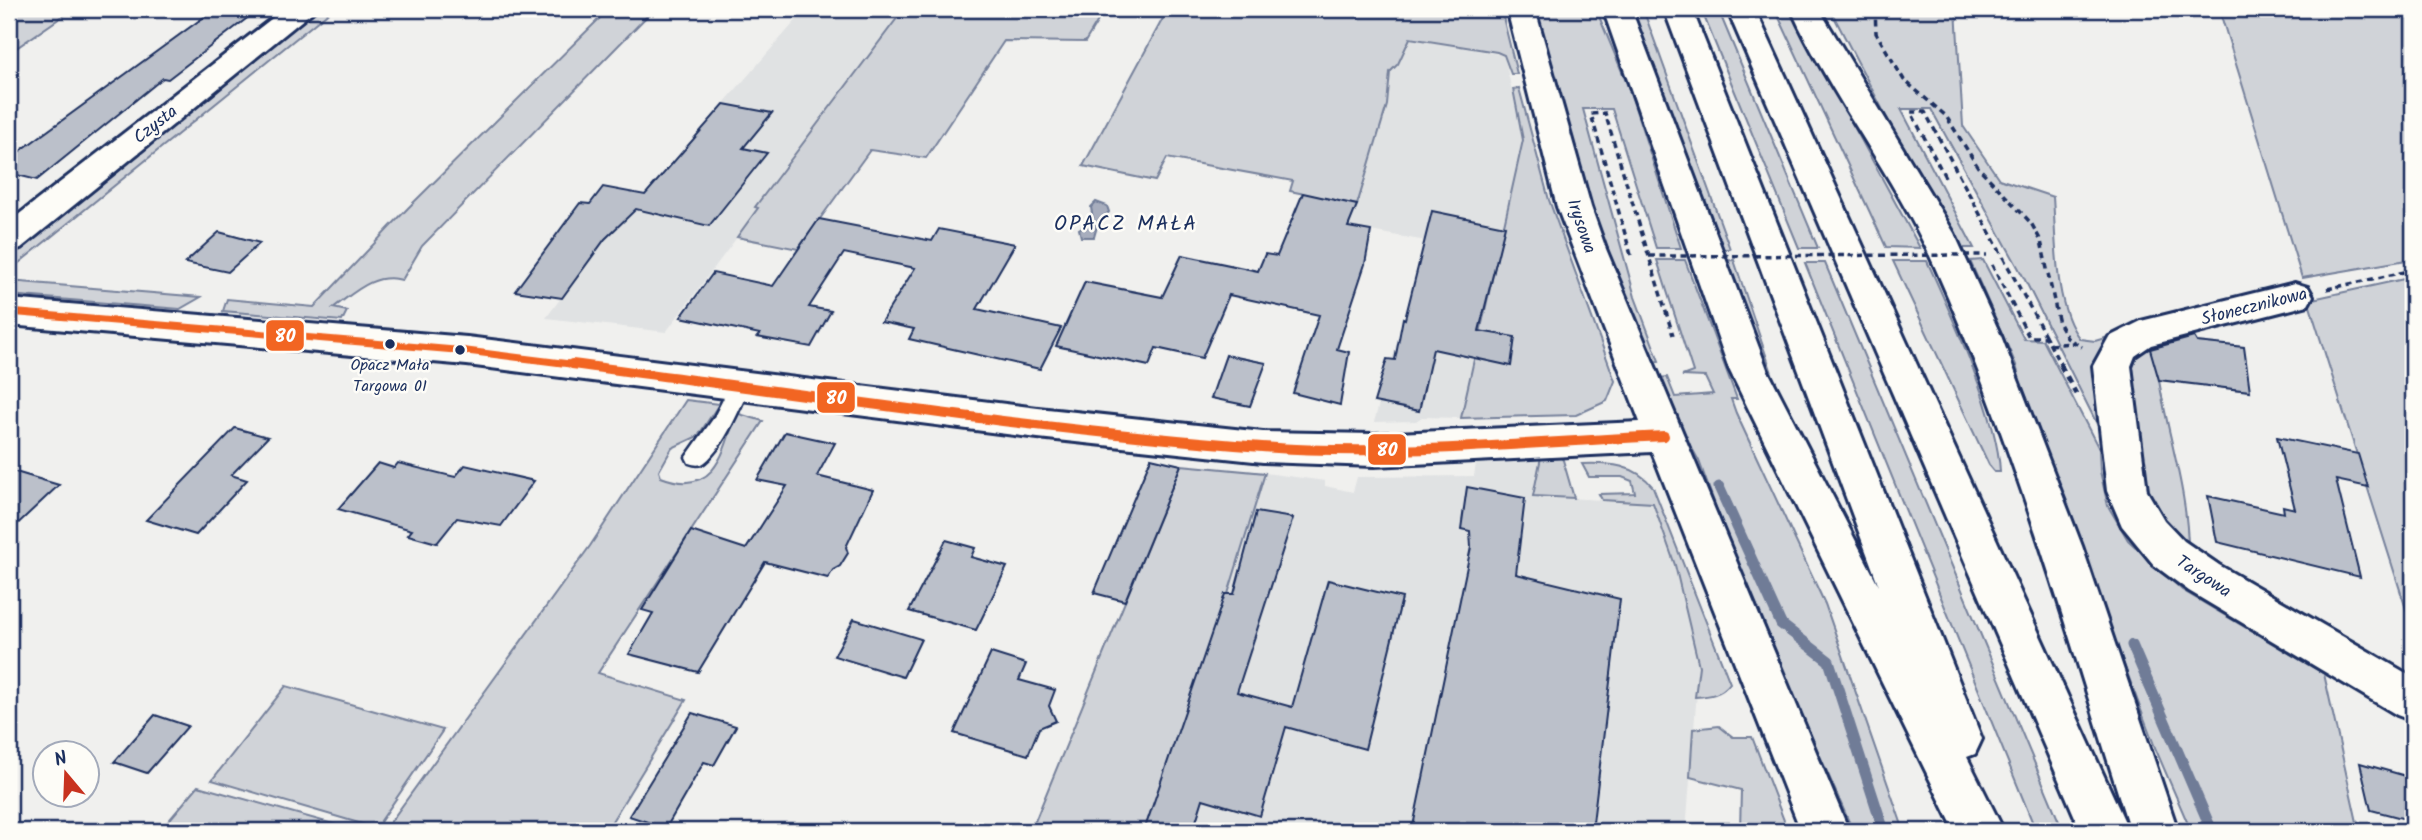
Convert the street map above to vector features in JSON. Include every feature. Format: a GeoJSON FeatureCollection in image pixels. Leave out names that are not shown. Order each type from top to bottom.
{"type":"FeatureCollection","features":[{"type":"Feature","properties":{"kind":"main road","name":"Czysta"},"geometry":{"type":"LineString","coordinates":[[9,240],[302,9]]}},
{"type":"Feature","properties":{"kind":"main road","name":"Irysowa"},"geometry":{"type":"LineString","coordinates":[[1521,9],[1574,206],[1664,436],[1825,831]]}},
{"type":"Feature","properties":{"kind":"main road"},"geometry":{"type":"LineString","coordinates":[[1617,9],[1748,369],[1980,831]]}},
{"type":"Feature","properties":{"kind":"main road"},"geometry":{"type":"LineString","coordinates":[[1678,9],[1994,831]]}},
{"type":"Feature","properties":{"kind":"main road"},"geometry":{"type":"LineString","coordinates":[[1741,9],[2105,831]]}},
{"type":"Feature","properties":{"kind":"main road"},"geometry":{"type":"LineString","coordinates":[[1805,9],[1895,157],[1952,264],[2023,436],[2154,831]]}},
{"type":"Feature","properties":{"kind":"main road","name":"Słonecznikowa"},"geometry":{"type":"LineString","coordinates":[[2112,366],[2118,350],[2128,340],[2141,334],[2295,296]]}},
{"type":"Feature","properties":{"kind":"main road"},"geometry":{"type":"LineString","coordinates":[[9,312],[467,351],[1038,423],[1290,448],[1374,450],[1664,436]]}},
{"type":"Feature","properties":{"kind":"main road","name":"Targowa"},"geometry":{"type":"LineString","coordinates":[[2112,366],[2127,491],[2136,514],[2158,542],[2204,578],[2413,700]]}},
{"type":"Feature","properties":{"kind":"lane"},"geometry":{"type":"LineString","coordinates":[[697,457],[721,424],[740,386]]}},
{"type":"Feature","properties":{"kind":"path"},"geometry":{"type":"LineString","coordinates":[[1875,9],[1873,27],[1904,80],[1946,116],[1978,167],[2021,209],[2035,230],[2043,251],[2053,309],[2063,331],[2074,343],[2112,366]]}},
{"type":"Feature","properties":{"kind":"path"},"geometry":{"type":"LineString","coordinates":[[1949,183],[1911,112],[1925,112],[2046,337]]}},
{"type":"Feature","properties":{"kind":"path"},"geometry":{"type":"LineString","coordinates":[[1632,258],[1591,114],[1605,113],[1672,335]]}},
{"type":"Feature","properties":{"kind":"path"},"geometry":{"type":"LineString","coordinates":[[1981,243],[2029,337]]}},
{"type":"Feature","properties":{"kind":"path"},"geometry":{"type":"LineString","coordinates":[[1648,256],[1987,255]]}},
{"type":"Feature","properties":{"kind":"path","name":"Słonecznikowa"},"geometry":{"type":"LineString","coordinates":[[2295,296],[2413,270]]}},
{"type":"Feature","properties":{"kind":"path"},"geometry":{"type":"LineString","coordinates":[[2050,345],[2074,343]]}},
{"type":"Feature","properties":{"kind":"shaded area"},"geometry":{"type":"Polygon","coordinates":[[[9,9],[73,9],[9,53],[9,9]]]}},
{"type":"Feature","properties":{"kind":"shaded area"},"geometry":{"type":"Polygon","coordinates":[[[313,9],[330,11],[9,271],[9,254],[313,9]]]}},
{"type":"Feature","properties":{"kind":"shaded area"},"geometry":{"type":"Polygon","coordinates":[[[609,9],[654,9],[422,246],[402,280],[392,278],[373,281],[357,290],[333,308],[347,311],[342,321],[223,311],[227,299],[314,307],[408,208],[609,9]]]}},
{"type":"Feature","properties":{"kind":"shaded area"},"geometry":{"type":"Polygon","coordinates":[[[806,9],[904,9],[756,206],[759,208],[666,332],[546,318],[605,239],[806,9]]]}},
{"type":"Feature","properties":{"kind":"shaded area"},"geometry":{"type":"Polygon","coordinates":[[[904,9],[1105,9],[1085,42],[1004,41],[926,158],[870,150],[798,249],[737,237],[758,208],[755,207],[904,9]]]}},
{"type":"Feature","properties":{"kind":"shaded area"},"geometry":{"type":"Polygon","coordinates":[[[1168,9],[1501,9],[1517,74],[1511,74],[1504,55],[1497,52],[1410,38],[1398,64],[1390,72],[1387,105],[1357,205],[1290,191],[1293,181],[1167,158],[1155,181],[1083,166],[1168,9]]]}},
{"type":"Feature","properties":{"kind":"shaded area"},"geometry":{"type":"Polygon","coordinates":[[[1534,9],[1596,9],[1628,86],[1681,248],[1656,248],[1612,109],[1583,109],[1635,297],[1659,361],[1652,362],[1592,215],[1534,9]]]}},
{"type":"Feature","properties":{"kind":"shaded area"},"geometry":{"type":"Polygon","coordinates":[[[1630,9],[1643,9],[1730,249],[1714,249],[1630,9]]]}},
{"type":"Feature","properties":{"kind":"shaded area"},"geometry":{"type":"Polygon","coordinates":[[[1701,9],[1718,9],[1818,248],[1799,248],[1701,9]]]}},
{"type":"Feature","properties":{"kind":"shaded area"},"geometry":{"type":"Polygon","coordinates":[[[1775,9],[1790,9],[1920,248],[1886,247],[1775,9]]]}},
{"type":"Feature","properties":{"kind":"shaded area"},"geometry":{"type":"Polygon","coordinates":[[[1830,9],[1956,9],[1963,126],[1999,179],[2053,197],[2058,271],[2071,326],[2080,339],[2095,341],[2115,335],[2101,357],[2098,369],[2102,434],[2024,278],[1931,109],[1901,109],[1974,248],[1955,248],[1830,9]]]}},
{"type":"Feature","properties":{"kind":"shaded area"},"geometry":{"type":"Polygon","coordinates":[[[2219,9],[2413,9],[2413,259],[2302,278],[2219,9]]]}},
{"type":"Feature","properties":{"kind":"shaded area"},"geometry":{"type":"Polygon","coordinates":[[[1410,38],[1504,55],[1523,140],[1461,418],[1422,417],[1416,421],[1374,422],[1426,241],[1348,227],[1387,105],[1390,72],[1398,64],[1410,38]]]}},
{"type":"Feature","properties":{"kind":"shaded area"},"geometry":{"type":"Polygon","coordinates":[[[1519,88],[1549,200],[1615,381],[1607,401],[1576,415],[1461,418],[1523,140],[1513,89],[1519,88]]]}},
{"type":"Feature","properties":{"kind":"shaded area"},"geometry":{"type":"Polygon","coordinates":[[[1657,260],[1685,260],[1737,399],[1731,399],[1736,413],[1825,604],[1904,831],[1853,831],[1741,576],[1699,461],[1693,450],[1689,449],[1659,378],[1667,377],[1675,397],[1713,394],[1705,377],[1682,376],[1693,372],[1657,260]]]}},
{"type":"Feature","properties":{"kind":"shaded area"},"geometry":{"type":"Polygon","coordinates":[[[1734,260],[1773,376],[1766,376],[1717,261],[1734,260]]]}},
{"type":"Feature","properties":{"kind":"shaded area"},"geometry":{"type":"Polygon","coordinates":[[[1983,260],[2024,339],[2043,340],[2099,449],[2100,471],[2108,506],[2128,540],[2182,590],[2324,674],[2359,831],[2191,831],[2156,750],[2025,400],[2016,365],[1970,261],[1983,260]]]}},
{"type":"Feature","properties":{"kind":"shaded area"},"geometry":{"type":"Polygon","coordinates":[[[1893,261],[1927,261],[1982,395],[1991,423],[2000,472],[1995,472],[1989,465],[1893,261]]]}},
{"type":"Feature","properties":{"kind":"shaded area"},"geometry":{"type":"Polygon","coordinates":[[[1805,263],[1825,263],[2063,831],[2036,831],[1805,263]]]}},
{"type":"Feature","properties":{"kind":"shaded area"},"geometry":{"type":"Polygon","coordinates":[[[2413,277],[2413,631],[2308,300],[2413,277]]]}},
{"type":"Feature","properties":{"kind":"shaded area"},"geometry":{"type":"Polygon","coordinates":[[[9,281],[201,297],[180,309],[9,295],[9,281]]]}},
{"type":"Feature","properties":{"kind":"shaded area"},"geometry":{"type":"Polygon","coordinates":[[[2148,344],[2162,379],[2159,380],[2182,488],[2188,554],[2146,508],[2126,359],[2148,344]]]}},
{"type":"Feature","properties":{"kind":"shaded area"},"geometry":{"type":"Polygon","coordinates":[[[686,400],[719,404],[698,436],[672,448],[659,471],[661,477],[679,482],[694,481],[705,476],[721,456],[736,413],[763,421],[598,673],[686,700],[606,831],[384,831],[590,546],[686,400]]]}},
{"type":"Feature","properties":{"kind":"shaded area"},"geometry":{"type":"Polygon","coordinates":[[[1559,456],[1563,460],[1574,498],[1533,496],[1541,457],[1559,456]]]}},
{"type":"Feature","properties":{"kind":"shaded area"},"geometry":{"type":"Polygon","coordinates":[[[1541,457],[1534,496],[1653,503],[1675,565],[1699,666],[1686,831],[1144,831],[1228,594],[1265,473],[1325,481],[1325,486],[1353,492],[1357,477],[1474,476],[1476,463],[1541,457]]]}},
{"type":"Feature","properties":{"kind":"shaded area"},"geometry":{"type":"Polygon","coordinates":[[[1582,464],[1612,465],[1630,469],[1653,487],[1730,683],[1723,690],[1695,697],[1699,666],[1675,565],[1653,503],[1602,500],[1599,494],[1635,493],[1632,481],[1622,477],[1589,477],[1582,464]]]}},
{"type":"Feature","properties":{"kind":"shaded area"},"geometry":{"type":"Polygon","coordinates":[[[1181,465],[1265,473],[1228,594],[1144,831],[1031,831],[1181,465]]]}},
{"type":"Feature","properties":{"kind":"shaded area"},"geometry":{"type":"Polygon","coordinates":[[[286,686],[443,730],[376,828],[212,780],[286,686]]]}},
{"type":"Feature","properties":{"kind":"shaded area"},"geometry":{"type":"Polygon","coordinates":[[[1719,726],[1733,737],[1752,737],[1788,831],[1740,831],[1741,790],[1690,777],[1693,729],[1719,726]]]}},
{"type":"Feature","properties":{"kind":"shaded area"},"geometry":{"type":"Polygon","coordinates":[[[198,786],[358,831],[160,831],[198,786]]]}},
{"type":"Feature","properties":{"kind":"water"},"geometry":{"type":"Polygon","coordinates":[[[1096,202],[1107,206],[1109,212],[1098,223],[1094,237],[1081,237],[1079,229],[1093,220],[1091,207],[1096,202]]]}},
{"type":"Feature","properties":{"kind":"building"},"geometry":{"type":"Polygon","coordinates":[[[215,9],[259,9],[168,79],[163,78],[37,180],[9,173],[9,159],[215,9]]]}},
{"type":"Feature","properties":{"kind":"building"},"geometry":{"type":"Polygon","coordinates":[[[724,104],[772,113],[743,148],[767,153],[709,226],[636,209],[605,239],[562,298],[515,291],[580,203],[590,204],[603,187],[645,195],[724,104]]]}},
{"type":"Feature","properties":{"kind":"building"},"geometry":{"type":"Polygon","coordinates":[[[1303,193],[1357,205],[1348,227],[1371,231],[1365,264],[1337,349],[1349,352],[1340,405],[1293,393],[1319,315],[1229,295],[1202,358],[1156,348],[1149,366],[1056,346],[1085,282],[1162,297],[1182,255],[1258,271],[1265,254],[1277,256],[1303,193]]]}},
{"type":"Feature","properties":{"kind":"building"},"geometry":{"type":"Polygon","coordinates":[[[1432,211],[1505,226],[1479,331],[1515,337],[1511,366],[1433,349],[1419,411],[1374,402],[1387,359],[1395,360],[1403,318],[1405,319],[1432,211]]]}},
{"type":"Feature","properties":{"kind":"building"},"geometry":{"type":"Polygon","coordinates":[[[819,219],[932,241],[939,229],[1015,244],[977,309],[1061,328],[1040,369],[909,339],[914,329],[881,322],[915,268],[844,253],[809,307],[831,311],[811,347],[757,337],[760,334],[681,317],[713,273],[773,286],[819,219]]]}},
{"type":"Feature","properties":{"kind":"building"},"geometry":{"type":"Polygon","coordinates":[[[219,232],[260,243],[228,272],[185,263],[219,232]]]}},
{"type":"Feature","properties":{"kind":"building"},"geometry":{"type":"Polygon","coordinates":[[[2194,337],[2197,342],[2244,347],[2250,391],[2159,380],[2150,349],[2194,337]]]}},
{"type":"Feature","properties":{"kind":"building"},"geometry":{"type":"Polygon","coordinates":[[[1226,355],[1266,363],[1250,406],[1211,398],[1226,355]]]}},
{"type":"Feature","properties":{"kind":"building"},"geometry":{"type":"Polygon","coordinates":[[[235,428],[268,437],[231,475],[247,480],[196,535],[146,520],[235,428]]]}},
{"type":"Feature","properties":{"kind":"building"},"geometry":{"type":"Polygon","coordinates":[[[785,432],[835,443],[817,476],[873,490],[846,547],[848,553],[840,566],[833,570],[828,578],[765,562],[698,672],[629,654],[653,613],[642,610],[691,531],[746,549],[787,486],[757,480],[785,432]]]}},
{"type":"Feature","properties":{"kind":"building"},"geometry":{"type":"Polygon","coordinates":[[[2277,437],[2358,454],[2368,487],[2336,480],[2360,577],[2217,542],[2208,496],[2284,513],[2283,506],[2295,509],[2277,437]]]}},
{"type":"Feature","properties":{"kind":"building"},"geometry":{"type":"Polygon","coordinates":[[[1151,458],[1181,465],[1125,601],[1094,593],[1151,458]]]}},
{"type":"Feature","properties":{"kind":"building"},"geometry":{"type":"Polygon","coordinates":[[[378,463],[394,468],[398,463],[455,477],[465,465],[534,481],[501,526],[457,518],[437,543],[408,535],[412,530],[338,509],[378,463]]]}},
{"type":"Feature","properties":{"kind":"building"},"geometry":{"type":"Polygon","coordinates":[[[9,470],[59,485],[9,532],[9,470]]]}},
{"type":"Feature","properties":{"kind":"building"},"geometry":{"type":"Polygon","coordinates":[[[1467,487],[1525,498],[1516,574],[1620,599],[1592,831],[1412,831],[1471,547],[1470,531],[1461,529],[1467,487]]]}},
{"type":"Feature","properties":{"kind":"building"},"geometry":{"type":"Polygon","coordinates":[[[1256,512],[1293,518],[1237,692],[1292,707],[1328,580],[1402,598],[1365,749],[1286,727],[1260,816],[1203,799],[1193,831],[1144,831],[1225,594],[1234,594],[1256,512]]]}},
{"type":"Feature","properties":{"kind":"building"},"geometry":{"type":"Polygon","coordinates":[[[946,540],[975,548],[971,557],[1007,567],[976,630],[909,611],[946,540]]]}},
{"type":"Feature","properties":{"kind":"building"},"geometry":{"type":"Polygon","coordinates":[[[854,619],[921,639],[903,677],[834,656],[854,619]]]}},
{"type":"Feature","properties":{"kind":"building"},"geometry":{"type":"Polygon","coordinates":[[[991,653],[1026,664],[1019,680],[1055,690],[1049,706],[1056,721],[1039,728],[1028,755],[954,733],[991,653]]]}},
{"type":"Feature","properties":{"kind":"building"},"geometry":{"type":"Polygon","coordinates":[[[692,713],[736,726],[714,765],[704,762],[666,828],[629,816],[692,713]]]}},
{"type":"Feature","properties":{"kind":"building"},"geometry":{"type":"Polygon","coordinates":[[[155,715],[188,726],[147,773],[114,762],[155,715]]]}},
{"type":"Feature","properties":{"kind":"building"},"geometry":{"type":"Polygon","coordinates":[[[2360,763],[2413,778],[2413,821],[2371,810],[2360,763]]]}},
{"type":"Feature","properties":{"kind":"waterway"},"geometry":{"type":"LineString","coordinates":[[1719,487],[1781,624],[1829,661],[1884,831]]}},
{"type":"Feature","properties":{"kind":"waterway"},"geometry":{"type":"LineString","coordinates":[[2132,645],[2212,831]]}},
{"type":"Feature","properties":{"kind":"transit line","name":"80"},"geometry":{"type":"LineString","coordinates":[[9,312],[467,351],[1038,423],[1263,447],[1374,450],[1664,436]]}},
{"type":"Feature","properties":{"kind":"place","name":"Opacz Mała Targowa 01"},"geometry":{"type":"Point","coordinates":[390,344]}},
{"type":"Feature","properties":{"kind":"district","name":"OPACZ MAŁA"},"geometry":{"type":"Point","coordinates":[1126,223]}}]}
